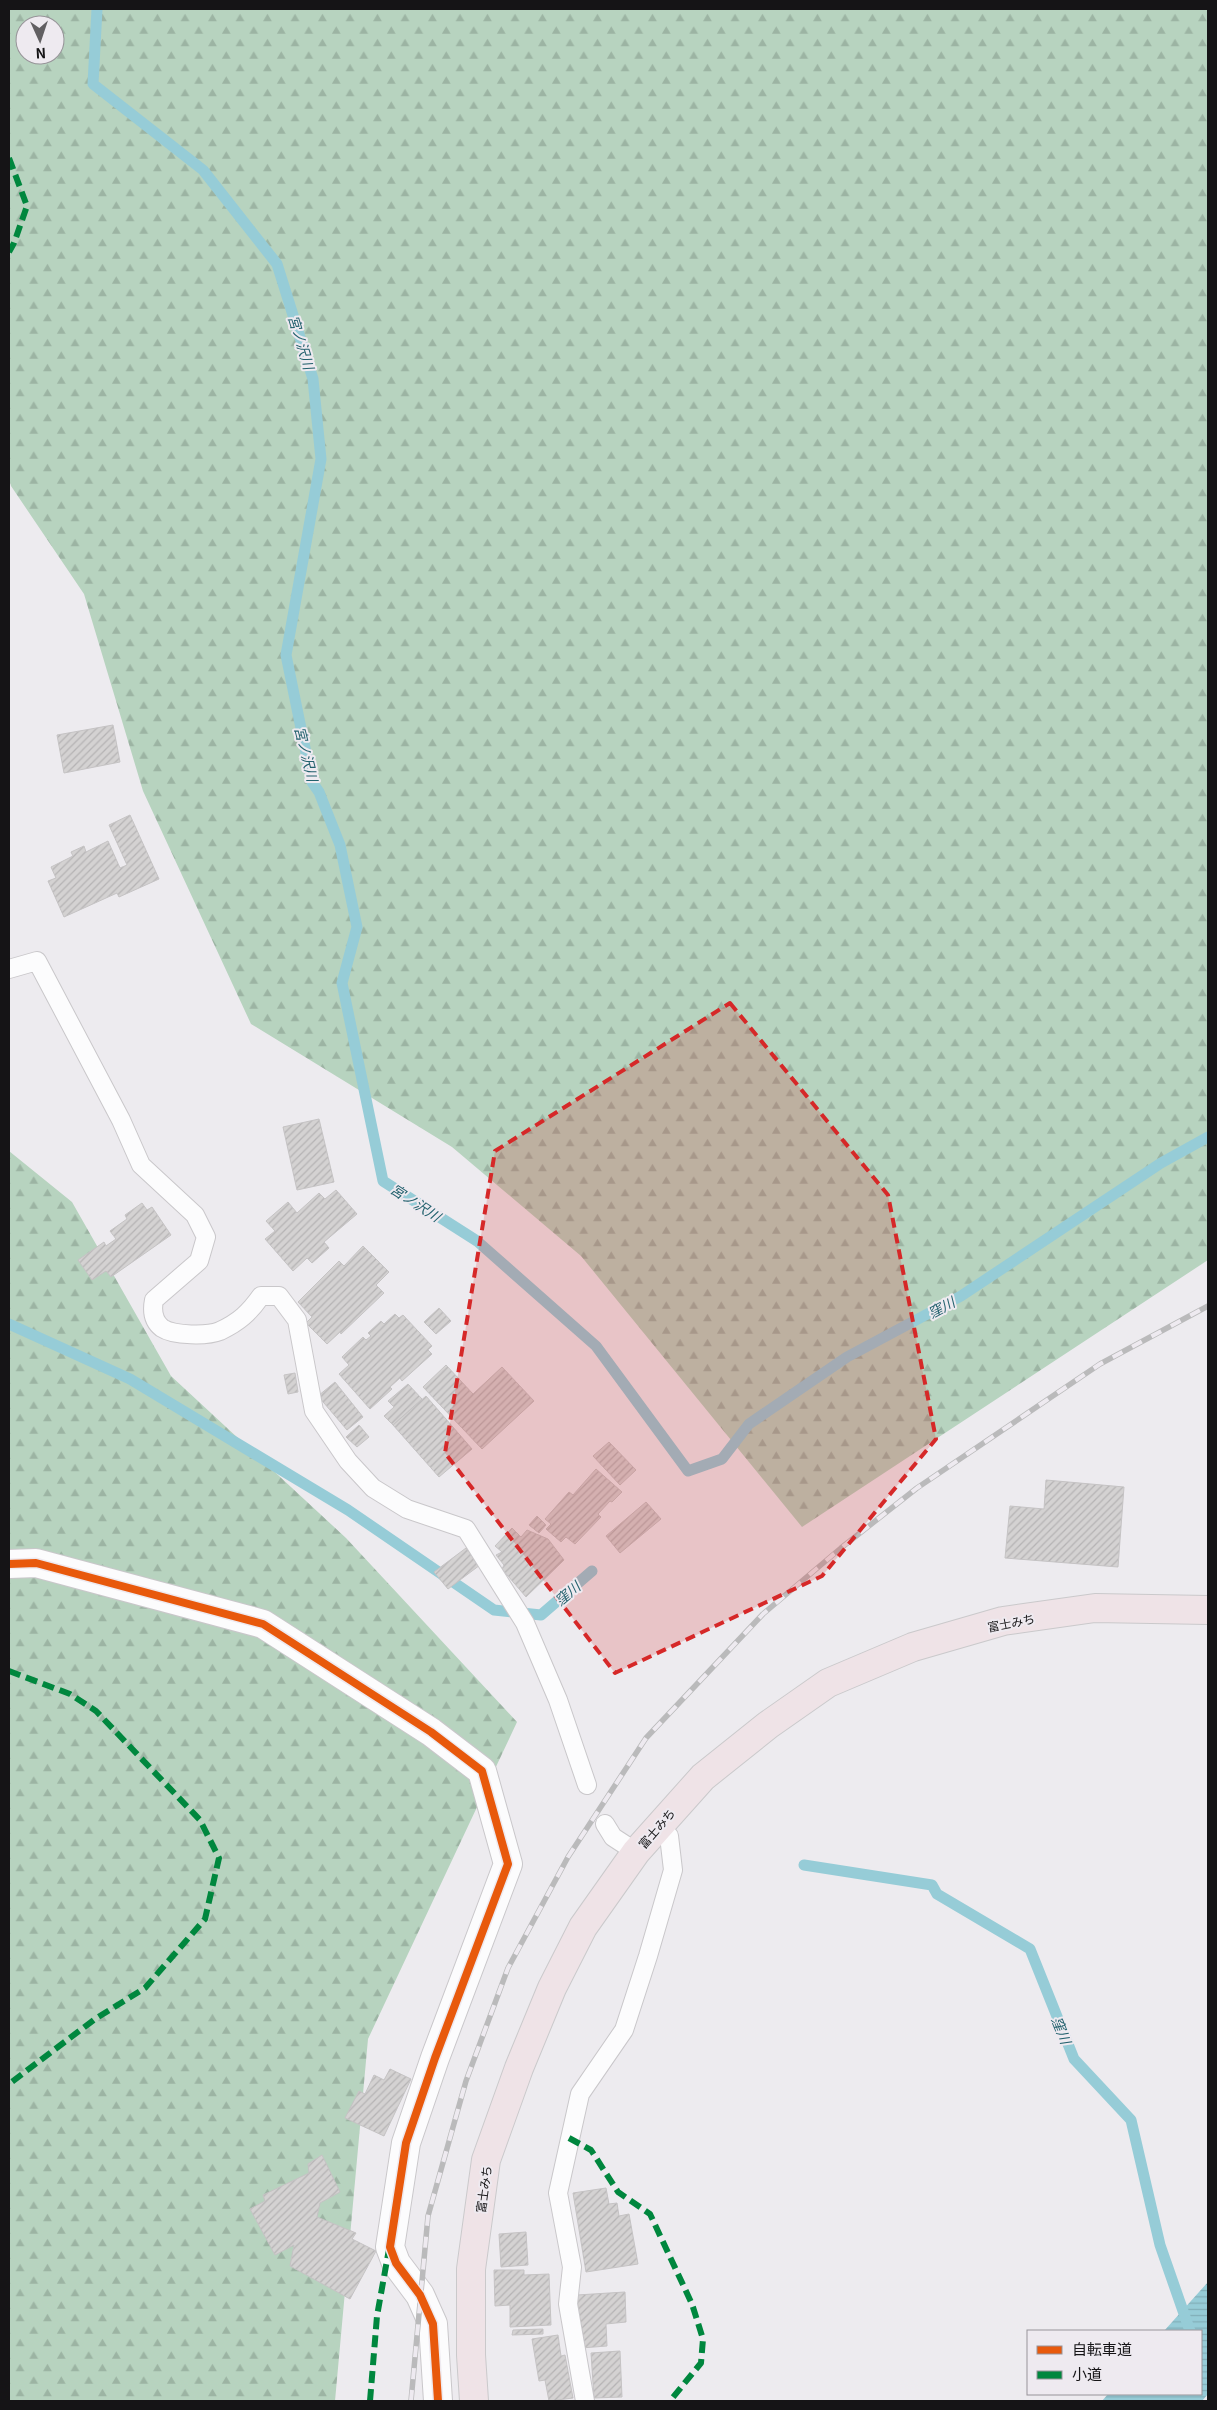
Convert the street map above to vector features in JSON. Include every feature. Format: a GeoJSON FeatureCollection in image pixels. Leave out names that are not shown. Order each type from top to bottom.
{"type":"FeatureCollection","features":[{"type":"Feature","properties":{"kind":"highway","name":"富士みち"},"geometry":{"type":"LineString","coordinates":[[474,2401],[471,2355],[471,2269],[486,2160],[519,2068],[552,1988],[583,1927],[636,1852],[703,1777],[768,1725],[828,1684],[913,1647],[1003,1621],[1095,1608],[1208,1610]]}},
{"type":"Feature","properties":{"kind":"street"},"geometry":{"type":"LineString","coordinates":[[9,1564],[36,1562],[263,1624],[431,1732],[482,1771],[508,1864],[435,2058],[406,2143],[390,2247],[396,2263],[420,2294],[432,2324],[438,2401]]}},
{"type":"Feature","properties":{"kind":"lane"},"geometry":{"type":"LineString","coordinates":[[9,969],[37,961],[121,1120],[141,1165],[195,1215],[206,1237],[199,1261],[154,1300],[152,1312],[162,1328],[179,1333],[197,1335],[218,1332],[247,1316],[261,1296],[279,1296],[296,1320],[314,1411],[348,1462],[373,1488],[407,1509],[466,1529],[526,1623],[558,1700],[587,1785]]}},
{"type":"Feature","properties":{"kind":"lane"},"geometry":{"type":"LineString","coordinates":[[605,1824],[614,1837],[636,1852]]}},
{"type":"Feature","properties":{"kind":"lane"},"geometry":{"type":"LineString","coordinates":[[585,2401],[568,2304],[572,2267],[558,2193],[580,2094],[624,2030],[673,1870],[669,1836],[658,1826]]}},
{"type":"Feature","properties":{"kind":"highlighted area"},"geometry":{"type":"Polygon","coordinates":[[[730,1003],[888,1195],[936,1439],[822,1576],[615,1673],[445,1453],[495,1151],[730,1003]]]}},
{"type":"Feature","properties":{"kind":"green space"},"geometry":{"type":"Polygon","coordinates":[[[9,9],[1208,9],[1208,1260],[802,1527],[581,1256],[452,1147],[251,1024],[143,791],[84,594],[11,486],[9,479],[9,9]]]}},
{"type":"Feature","properties":{"kind":"green space"},"geometry":{"type":"Polygon","coordinates":[[[9,1151],[72,1202],[171,1376],[346,1538],[517,1722],[368,2039],[335,2401],[9,2401],[9,1151]]]}},
{"type":"Feature","properties":{"kind":"water"},"geometry":{"type":"Polygon","coordinates":[[[1208,2282],[1208,2394],[1202,2401],[1102,2401],[1107,2395],[1202,2395],[1202,2330],[1165,2330],[1208,2282]]]}},
{"type":"Feature","properties":{"kind":"building"},"geometry":{"type":"Polygon","coordinates":[[[113,725],[120,762],[64,773],[57,735],[113,725]]]}},
{"type":"Feature","properties":{"kind":"building"},"geometry":{"type":"Polygon","coordinates":[[[130,815],[159,879],[119,897],[117,893],[64,917],[48,881],[56,878],[51,867],[73,856],[71,852],[84,846],[86,852],[108,841],[120,868],[127,865],[109,825],[130,815]]]}},
{"type":"Feature","properties":{"kind":"building"},"geometry":{"type":"Polygon","coordinates":[[[319,1119],[334,1182],[297,1190],[283,1127],[319,1119]]]}},
{"type":"Feature","properties":{"kind":"building"},"geometry":{"type":"Polygon","coordinates":[[[336,1190],[357,1214],[324,1242],[329,1248],[312,1263],[307,1258],[293,1271],[265,1239],[275,1231],[266,1221],[288,1202],[297,1213],[319,1193],[325,1199],[336,1190]]]}},
{"type":"Feature","properties":{"kind":"building"},"geometry":{"type":"Polygon","coordinates":[[[142,1203],[147,1210],[152,1207],[171,1235],[111,1277],[106,1271],[92,1280],[78,1260],[104,1242],[106,1246],[116,1239],[110,1231],[127,1219],[125,1215],[142,1203]]]}},
{"type":"Feature","properties":{"kind":"building"},"geometry":{"type":"Polygon","coordinates":[[[363,1246],[389,1272],[376,1285],[384,1293],[341,1334],[340,1332],[327,1344],[306,1323],[312,1317],[298,1302],[339,1261],[344,1266],[363,1246]]]}},
{"type":"Feature","properties":{"kind":"building"},"geometry":{"type":"Polygon","coordinates":[[[439,1308],[451,1321],[436,1334],[424,1322],[439,1308]]]}},
{"type":"Feature","properties":{"kind":"building"},"geometry":{"type":"Polygon","coordinates":[[[395,1314],[399,1318],[403,1315],[432,1346],[428,1350],[432,1354],[402,1381],[400,1378],[390,1387],[392,1389],[370,1409],[339,1374],[349,1365],[342,1357],[363,1337],[366,1340],[371,1336],[368,1333],[381,1321],[384,1324],[395,1314]]]}},
{"type":"Feature","properties":{"kind":"building"},"geometry":{"type":"Polygon","coordinates":[[[446,1365],[473,1394],[502,1367],[534,1401],[482,1449],[423,1387],[446,1365]]]}},
{"type":"Feature","properties":{"kind":"building"},"geometry":{"type":"Polygon","coordinates":[[[295,1373],[298,1392],[288,1394],[284,1375],[295,1373]]]}},
{"type":"Feature","properties":{"kind":"building"},"geometry":{"type":"Polygon","coordinates":[[[335,1382],[363,1417],[347,1430],[318,1396],[335,1382]]]}},
{"type":"Feature","properties":{"kind":"building"},"geometry":{"type":"Polygon","coordinates":[[[408,1384],[422,1399],[393,1425],[384,1416],[394,1407],[388,1401],[408,1384]]]}},
{"type":"Feature","properties":{"kind":"building"},"geometry":{"type":"Polygon","coordinates":[[[426,1396],[472,1449],[439,1477],[393,1425],[426,1396]]]}},
{"type":"Feature","properties":{"kind":"building"},"geometry":{"type":"Polygon","coordinates":[[[359,1425],[369,1437],[357,1447],[346,1437],[359,1425]]]}},
{"type":"Feature","properties":{"kind":"building"},"geometry":{"type":"Polygon","coordinates":[[[609,1442],[636,1470],[620,1485],[593,1456],[609,1442]]]}},
{"type":"Feature","properties":{"kind":"building"},"geometry":{"type":"Polygon","coordinates":[[[596,1469],[622,1492],[598,1514],[601,1517],[575,1544],[566,1537],[561,1542],[546,1529],[551,1524],[545,1519],[569,1492],[573,1495],[596,1469]]]}},
{"type":"Feature","properties":{"kind":"building"},"geometry":{"type":"Polygon","coordinates":[[[1046,1480],[1124,1487],[1118,1567],[1005,1558],[1010,1506],[1044,1509],[1046,1480]]]}},
{"type":"Feature","properties":{"kind":"building"},"geometry":{"type":"Polygon","coordinates":[[[646,1502],[661,1519],[620,1553],[606,1536],[646,1502]]]}},
{"type":"Feature","properties":{"kind":"building"},"geometry":{"type":"Polygon","coordinates":[[[537,1516],[546,1525],[539,1533],[529,1525],[537,1516]]]}},
{"type":"Feature","properties":{"kind":"building"},"geometry":{"type":"Polygon","coordinates":[[[512,1528],[521,1537],[527,1530],[548,1539],[564,1560],[526,1597],[502,1569],[504,1565],[496,1555],[502,1552],[495,1546],[512,1528]]]}},
{"type":"Feature","properties":{"kind":"building"},"geometry":{"type":"Polygon","coordinates":[[[466,1548],[480,1565],[448,1589],[434,1572],[466,1548]]]}},
{"type":"Feature","properties":{"kind":"building"},"geometry":{"type":"Polygon","coordinates":[[[390,2069],[411,2079],[384,2136],[345,2118],[359,2091],[365,2094],[374,2075],[384,2080],[390,2069]]]}},
{"type":"Feature","properties":{"kind":"building"},"geometry":{"type":"Polygon","coordinates":[[[322,2155],[340,2192],[320,2203],[317,2217],[356,2233],[352,2239],[376,2251],[350,2299],[290,2266],[294,2245],[275,2255],[250,2209],[265,2201],[263,2195],[309,2173],[308,2164],[322,2155]]]}},
{"type":"Feature","properties":{"kind":"building"},"geometry":{"type":"Polygon","coordinates":[[[606,2188],[609,2204],[617,2203],[619,2216],[629,2214],[638,2264],[586,2272],[573,2193],[606,2188]]]}},
{"type":"Feature","properties":{"kind":"building"},"geometry":{"type":"Polygon","coordinates":[[[526,2232],[528,2265],[501,2267],[499,2234],[526,2232]]]}},
{"type":"Feature","properties":{"kind":"building"},"geometry":{"type":"Polygon","coordinates":[[[494,2270],[524,2270],[524,2275],[549,2274],[551,2325],[510,2327],[510,2305],[495,2306],[494,2270]]]}},
{"type":"Feature","properties":{"kind":"building"},"geometry":{"type":"Polygon","coordinates":[[[625,2292],[626,2322],[606,2324],[607,2346],[581,2348],[577,2295],[625,2292]]]}},
{"type":"Feature","properties":{"kind":"building"},"geometry":{"type":"Polygon","coordinates":[[[543,2329],[543,2334],[512,2335],[513,2330],[543,2329]]]}},
{"type":"Feature","properties":{"kind":"building"},"geometry":{"type":"Polygon","coordinates":[[[558,2335],[561,2356],[565,2355],[573,2398],[549,2401],[545,2380],[539,2381],[532,2339],[558,2335]]]}},
{"type":"Feature","properties":{"kind":"building"},"geometry":{"type":"Polygon","coordinates":[[[620,2351],[622,2397],[594,2398],[591,2353],[620,2351]]]}},
{"type":"Feature","properties":{"kind":"waterway","name":"宮ノ沢川"},"geometry":{"type":"LineString","coordinates":[[97,9],[93,84],[203,170],[277,264],[313,379],[321,459],[286,655],[312,782],[319,792],[340,845],[357,927],[342,983],[383,1181],[477,1241],[596,1346],[688,1471]]}},
{"type":"Feature","properties":{"kind":"waterway","name":"窪川"},"geometry":{"type":"LineString","coordinates":[[688,1471],[722,1459],[749,1424],[847,1357],[961,1296],[1161,1163],[1208,1137]]}},
{"type":"Feature","properties":{"kind":"waterway"},"geometry":{"type":"LineString","coordinates":[[9,1324],[130,1379],[348,1510],[494,1610],[541,1615],[592,1571]]}},
{"type":"Feature","properties":{"kind":"waterway","name":"窪川"},"geometry":{"type":"LineString","coordinates":[[804,1865],[932,1885],[937,1894],[1030,1949],[1074,2059],[1131,2120],[1160,2245],[1190,2330]]}},
{"type":"Feature","properties":{"kind":"railway"},"geometry":{"type":"LineString","coordinates":[[411,2401],[428,2216],[466,2081],[508,1968],[568,1857],[646,1738],[763,1614],[841,1548],[917,1488],[1100,1364],[1208,1306]]}},
{"type":"Feature","properties":{"kind":"marked path"},"geometry":{"type":"LineString","coordinates":[[9,158],[27,206],[9,252]]}},
{"type":"Feature","properties":{"kind":"marked path"},"geometry":{"type":"LineString","coordinates":[[9,1671],[70,1694],[96,1711],[200,1820],[219,1858],[205,1919],[145,1988],[95,2019],[9,2084]]}},
{"type":"Feature","properties":{"kind":"marked path"},"geometry":{"type":"LineString","coordinates":[[569,2138],[591,2150],[618,2192],[650,2214],[692,2304],[703,2339],[701,2363],[670,2401]]}},
{"type":"Feature","properties":{"kind":"marked path"},"geometry":{"type":"LineString","coordinates":[[370,2401],[377,2316],[389,2249]]}},
{"type":"Feature","properties":{"kind":"cycle path"},"geometry":{"type":"LineString","coordinates":[[9,1564],[36,1563],[263,1624],[431,1732],[482,1771],[508,1864],[435,2058],[406,2143],[390,2247],[396,2263],[420,2295],[433,2324],[438,2401]]}}]}
